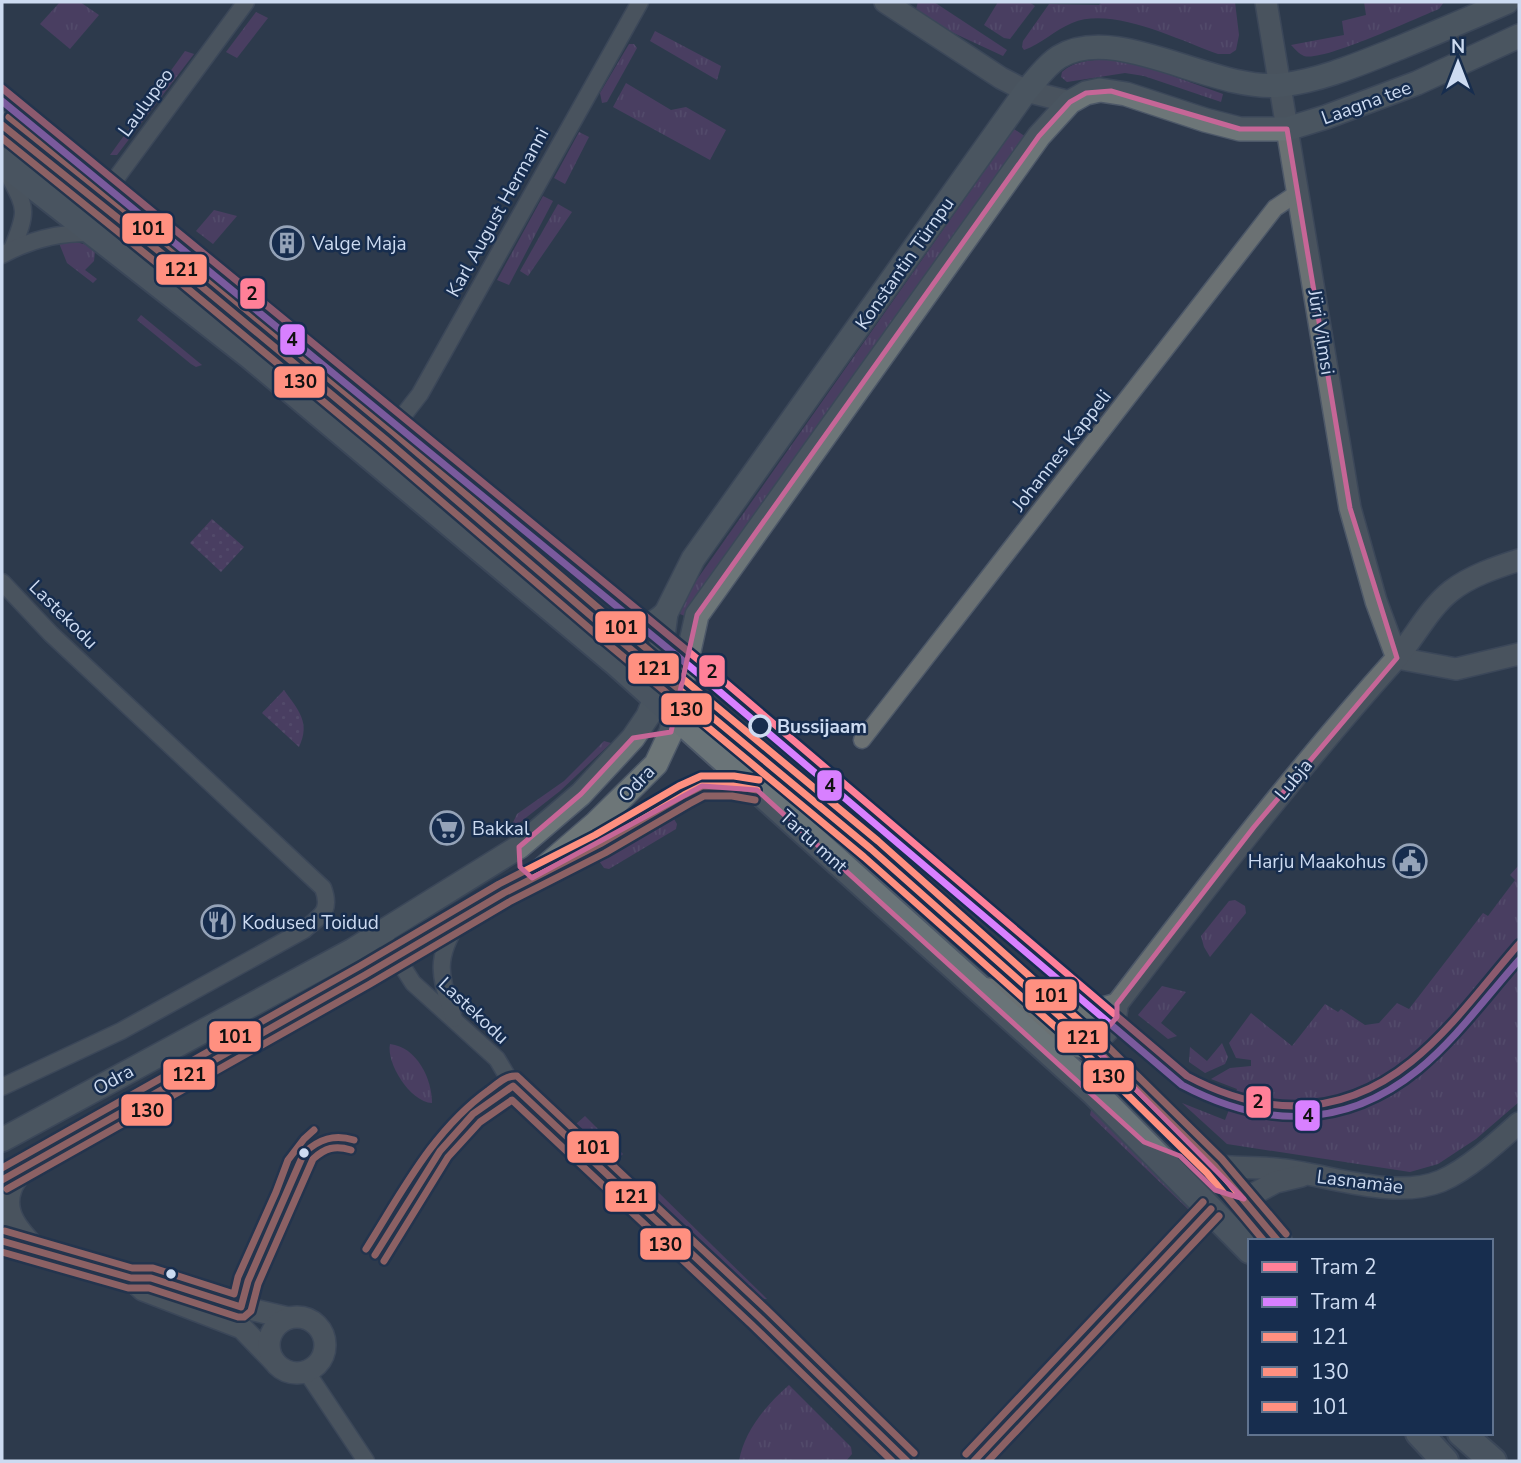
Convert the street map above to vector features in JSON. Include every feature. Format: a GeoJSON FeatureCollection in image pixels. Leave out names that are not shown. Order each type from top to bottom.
{"type":"FeatureCollection","features":[{"type":"Feature","properties":{"kind":"main road","name":"Laagna tee"},"geometry":{"type":"LineString","coordinates":[[1280,86],[1315,79],[1355,66],[1507,2]]}},
{"type":"Feature","properties":{"kind":"main road","name":"Laagna tee"},"geometry":{"type":"LineString","coordinates":[[1287,129],[1417,83],[1519,36]]}},
{"type":"Feature","properties":{"kind":"main road","name":"Konstantin Türnpu"},"geometry":{"type":"LineString","coordinates":[[668,701],[666,613],[693,559],[1026,91],[1061,56],[1086,49],[1111,47],[1136,52],[1229,81],[1280,86]]}},
{"type":"Feature","properties":{"kind":"main road"},"geometry":{"type":"LineString","coordinates":[[1070,102],[1086,93],[1111,91],[1240,129],[1287,129]]}},
{"type":"Feature","properties":{"kind":"main road","name":"Konstantin Türnpu"},"geometry":{"type":"LineString","coordinates":[[668,701],[698,615],[1039,136],[1070,102]]}},
{"type":"Feature","properties":{"kind":"main road","name":"Tartu mnt"},"geometry":{"type":"LineString","coordinates":[[2,125],[385,439],[604,627],[698,736],[1094,1092],[1248,1248]]}},
{"type":"Feature","properties":{"kind":"main road","name":"Tartu mnt"},"geometry":{"type":"LineString","coordinates":[[2,161],[243,349],[668,701],[776,769],[871,849],[1092,1045],[1215,1166],[1276,1239]]}},
{"type":"Feature","properties":{"kind":"main road"},"geometry":{"type":"LineString","coordinates":[[604,627],[643,628],[654,624],[666,613]]}},
{"type":"Feature","properties":{"kind":"main road"},"geometry":{"type":"LineString","coordinates":[[633,738],[653,732],[668,701]]}},
{"type":"Feature","properties":{"kind":"main road","name":"Odra"},"geometry":{"type":"LineString","coordinates":[[2,1140],[381,933],[519,847],[581,794],[633,738],[648,716],[668,701]]}},
{"type":"Feature","properties":{"kind":"main road","name":"Odra"},"geometry":{"type":"LineString","coordinates":[[2,1181],[532,878],[596,823],[656,764],[668,701]]}},
{"type":"Feature","properties":{"kind":"main road"},"geometry":{"type":"LineString","coordinates":[[698,736],[712,738],[729,747],[747,764],[776,769]]}},
{"type":"Feature","properties":{"kind":"main road"},"geometry":{"type":"LineString","coordinates":[[519,847],[520,867],[532,878],[600,844],[702,786],[733,786],[757,790]]}},
{"type":"Feature","properties":{"kind":"main road"},"geometry":{"type":"LineString","coordinates":[[2,1151],[34,1122]]}},
{"type":"Feature","properties":{"kind":"main road"},"geometry":{"type":"LineString","coordinates":[[1144,1142],[1180,1156],[1215,1190],[1244,1199]]}},
{"type":"Feature","properties":{"kind":"main road"},"geometry":{"type":"LineString","coordinates":[[1211,1209],[1241,1218],[1260,1239]]}},
{"type":"Feature","properties":{"kind":"main road"},"geometry":{"type":"LineString","coordinates":[[1421,1435],[1444,1461]]}},
{"type":"Feature","properties":{"kind":"main road"},"geometry":{"type":"LineString","coordinates":[[1463,1435],[1493,1461]]}},
{"type":"Feature","properties":{"kind":"street","name":"Laulupeo"},"geometry":{"type":"LineString","coordinates":[[95,233],[95,216],[99,202],[246,2]]}},
{"type":"Feature","properties":{"kind":"street","name":"Karl August Hermanni"},"geometry":{"type":"LineString","coordinates":[[385,439],[420,394],[640,2]]}},
{"type":"Feature","properties":{"kind":"street"},"geometry":{"type":"LineString","coordinates":[[885,2],[986,69],[1026,91],[1070,102]]}},
{"type":"Feature","properties":{"kind":"street","name":"Jüri Vilmsi"},"geometry":{"type":"LineString","coordinates":[[1266,2],[1350,508],[1376,601],[1397,658]]}},
{"type":"Feature","properties":{"kind":"street"},"geometry":{"type":"LineString","coordinates":[[2,161],[22,201],[24,216],[7,252]]}},
{"type":"Feature","properties":{"kind":"street","name":"Johannes Kappeli"},"geometry":{"type":"LineString","coordinates":[[862,740],[1275,208],[1299,192]]}},
{"type":"Feature","properties":{"kind":"street"},"geometry":{"type":"LineString","coordinates":[[7,252],[51,235],[95,233]]}},
{"type":"Feature","properties":{"kind":"street","name":"Lubja"},"geometry":{"type":"LineString","coordinates":[[1092,1045],[1105,1035],[1117,1017],[1117,1004],[1296,775],[1397,658],[1440,601],[1453,589],[1471,579],[1519,560]]}},
{"type":"Feature","properties":{"kind":"street","name":"Lastekodu"},"geometry":{"type":"LineString","coordinates":[[2,582],[51,634],[323,888],[328,900],[325,912],[304,930],[121,1031],[2,1087]]}},
{"type":"Feature","properties":{"kind":"street"},"geometry":{"type":"LineString","coordinates":[[1397,658],[1456,669],[1519,654]]}},
{"type":"Feature","properties":{"kind":"street"},"geometry":{"type":"LineString","coordinates":[[454,1022],[441,970],[442,953],[460,919]]}},
{"type":"Feature","properties":{"kind":"street","name":"Lastekodu"},"geometry":{"type":"LineString","coordinates":[[381,933],[413,983],[497,1059],[513,1086],[760,1317],[907,1461]]}},
{"type":"Feature","properties":{"kind":"street"},"geometry":{"type":"LineString","coordinates":[[977,987],[1006,993],[1065,1043],[1077,1047],[1092,1045]]}},
{"type":"Feature","properties":{"kind":"street"},"geometry":{"type":"LineString","coordinates":[[1050,1007],[1059,1011],[1084,1013],[1117,1004]]}},
{"type":"Feature","properties":{"kind":"street","name":"Lasnamäe"},"geometry":{"type":"LineString","coordinates":[[1215,1166],[1276,1168],[1306,1175],[1417,1188],[1442,1180],[1462,1168],[1519,1123]]}},
{"type":"Feature","properties":{"kind":"street"},"geometry":{"type":"LineString","coordinates":[[23,1170],[10,1189],[9,1208],[12,1220],[20,1232],[40,1253]]}},
{"type":"Feature","properties":{"kind":"street","name":"Lasnamäe"},"geometry":{"type":"LineString","coordinates":[[1244,1199],[1276,1182],[1306,1175]]}},
{"type":"Feature","properties":{"kind":"street"},"geometry":{"type":"LineString","coordinates":[[974,1461],[1211,1209]]}},
{"type":"Feature","properties":{"kind":"street"},"geometry":{"type":"LineString","coordinates":[[2,1241],[131,1278],[151,1278],[241,1307],[288,1318],[307,1319],[314,1323],[323,1335],[322,1357],[306,1371],[289,1372],[275,1363],[242,1328],[143,1290],[131,1278]]}},
{"type":"Feature","properties":{"kind":"street"},"geometry":{"type":"LineString","coordinates":[[275,1363],[269,1348],[270,1338],[277,1325],[288,1318]]}},
{"type":"Feature","properties":{"kind":"street"},"geometry":{"type":"LineString","coordinates":[[306,1371],[366,1461]]}},
{"type":"Feature","properties":{"kind":"highlighted area"},"geometry":{"type":"Polygon","coordinates":[[[1111,91],[1240,129],[1287,129],[1350,508],[1397,658],[1254,827],[1117,1004],[1117,1017],[1092,1045],[1244,1199],[1215,1190],[1180,1156],[1144,1142],[757,790],[702,786],[532,878],[520,867],[519,847],[581,794],[633,738],[671,732],[697,615],[1039,136],[1070,102],[1086,93],[1111,91]]]}},
{"type":"Feature","properties":{"kind":"green space"},"geometry":{"type":"Polygon","coordinates":[[[60,2],[80,2],[99,15],[70,49],[40,24],[60,2]]]}},
{"type":"Feature","properties":{"kind":"green space"},"geometry":{"type":"Polygon","coordinates":[[[918,2],[934,2],[1007,50],[1003,56],[945,29],[916,9],[918,2]]]}},
{"type":"Feature","properties":{"kind":"green space"},"geometry":{"type":"Polygon","coordinates":[[[998,2],[1029,2],[1035,6],[1010,39],[984,25],[998,2]]]}},
{"type":"Feature","properties":{"kind":"green space"},"geometry":{"type":"Polygon","coordinates":[[[1102,2],[1235,2],[1239,35],[1236,50],[1230,54],[1218,54],[1145,27],[1106,19],[1088,19],[1072,23],[1024,50],[1022,47],[1023,41],[1049,4],[1099,5],[1102,2]]]}},
{"type":"Feature","properties":{"kind":"green space"},"geometry":{"type":"Polygon","coordinates":[[[1364,2],[1444,2],[1439,9],[1330,52],[1304,56],[1291,45],[1344,35],[1342,21],[1366,15],[1364,2]]]}},
{"type":"Feature","properties":{"kind":"green space"},"geometry":{"type":"Polygon","coordinates":[[[256,12],[268,18],[237,58],[226,52],[256,12]]]}},
{"type":"Feature","properties":{"kind":"green space"},"geometry":{"type":"Polygon","coordinates":[[[655,31],[721,66],[717,80],[650,41],[655,31]]]}},
{"type":"Feature","properties":{"kind":"green space"},"geometry":{"type":"Polygon","coordinates":[[[629,44],[634,44],[637,48],[607,102],[602,103],[600,93],[629,44]]]}},
{"type":"Feature","properties":{"kind":"green space"},"geometry":{"type":"Polygon","coordinates":[[[185,51],[194,54],[117,155],[110,155],[185,51]]]}},
{"type":"Feature","properties":{"kind":"green space"},"geometry":{"type":"Polygon","coordinates":[[[1111,59],[1139,64],[1223,94],[1221,102],[1144,76],[1125,73],[1067,82],[1061,77],[1067,68],[1079,63],[1111,59]]]}},
{"type":"Feature","properties":{"kind":"green space"},"geometry":{"type":"Polygon","coordinates":[[[626,83],[671,110],[686,107],[726,130],[710,160],[613,107],[626,83]]]}},
{"type":"Feature","properties":{"kind":"green space"},"geometry":{"type":"Polygon","coordinates":[[[1014,129],[1026,137],[687,617],[680,614],[685,596],[1014,129]]]}},
{"type":"Feature","properties":{"kind":"green space"},"geometry":{"type":"Polygon","coordinates":[[[579,132],[589,137],[565,184],[554,178],[579,132]]]}},
{"type":"Feature","properties":{"kind":"green space"},"geometry":{"type":"Polygon","coordinates":[[[543,196],[553,201],[509,285],[497,280],[543,196]]]}},
{"type":"Feature","properties":{"kind":"green space"},"geometry":{"type":"Polygon","coordinates":[[[558,204],[572,212],[528,276],[520,271],[558,204]]]}},
{"type":"Feature","properties":{"kind":"green space"},"geometry":{"type":"Polygon","coordinates":[[[214,210],[237,216],[213,244],[196,231],[214,210]]]}},
{"type":"Feature","properties":{"kind":"green space"},"geometry":{"type":"Polygon","coordinates":[[[69,240],[87,245],[95,252],[94,261],[85,270],[97,279],[93,283],[67,263],[59,243],[69,240]]]}},
{"type":"Feature","properties":{"kind":"green space"},"geometry":{"type":"Polygon","coordinates":[[[141,315],[202,365],[196,367],[191,364],[137,320],[141,315]]]}},
{"type":"Feature","properties":{"kind":"green space"},"geometry":{"type":"Polygon","coordinates":[[[212,519],[244,547],[221,572],[190,543],[212,519]]]}},
{"type":"Feature","properties":{"kind":"green space"},"geometry":{"type":"Polygon","coordinates":[[[284,690],[298,710],[303,723],[304,730],[299,747],[262,713],[284,690]]]}},
{"type":"Feature","properties":{"kind":"green space"},"geometry":{"type":"Polygon","coordinates":[[[604,741],[611,743],[560,791],[509,831],[517,814],[564,781],[604,741]]]}},
{"type":"Feature","properties":{"kind":"green space"},"geometry":{"type":"Polygon","coordinates":[[[674,819],[676,829],[609,869],[604,868],[599,861],[674,819]]]}},
{"type":"Feature","properties":{"kind":"green space"},"geometry":{"type":"Polygon","coordinates":[[[1519,865],[1519,1102],[1476,1139],[1438,1164],[1410,1172],[1227,1144],[1182,1103],[1225,1120],[1237,1089],[1211,1079],[1230,1068],[1251,1066],[1251,1060],[1236,1058],[1229,1043],[1251,1013],[1292,1046],[1325,1004],[1338,1012],[1341,1009],[1365,1025],[1379,1023],[1397,1003],[1409,1009],[1483,913],[1488,916],[1515,880],[1510,875],[1519,865]]]}},
{"type":"Feature","properties":{"kind":"green space"},"geometry":{"type":"Polygon","coordinates":[[[1235,900],[1245,906],[1246,913],[1210,957],[1201,936],[1229,901],[1235,900]]]}},
{"type":"Feature","properties":{"kind":"green space"},"geometry":{"type":"Polygon","coordinates":[[[1162,986],[1186,992],[1161,1023],[1177,1036],[1168,1039],[1138,1015],[1162,986]]]}},
{"type":"Feature","properties":{"kind":"green space"},"geometry":{"type":"Polygon","coordinates":[[[1222,1043],[1228,1057],[1225,1064],[1205,1073],[1189,1062],[1190,1047],[1207,1061],[1222,1043]]]}},
{"type":"Feature","properties":{"kind":"green space"},"geometry":{"type":"Polygon","coordinates":[[[390,1044],[408,1051],[421,1066],[429,1084],[432,1103],[416,1096],[401,1080],[392,1061],[390,1044]]]}},
{"type":"Feature","properties":{"kind":"green space"},"geometry":{"type":"Polygon","coordinates":[[[1092,1105],[1188,1202],[1191,1212],[1090,1115],[1092,1105]]]}},
{"type":"Feature","properties":{"kind":"green space"},"geometry":{"type":"Polygon","coordinates":[[[585,1116],[623,1154],[615,1161],[576,1124],[585,1116]]]}},
{"type":"Feature","properties":{"kind":"green space"},"geometry":{"type":"Polygon","coordinates":[[[656,1190],[767,1299],[753,1299],[656,1203],[653,1194],[656,1190]]]}},
{"type":"Feature","properties":{"kind":"green space"},"geometry":{"type":"Polygon","coordinates":[[[789,1385],[851,1447],[852,1454],[846,1461],[739,1461],[746,1439],[757,1419],[789,1385]]]}},
{"type":"Feature","properties":{"kind":"tram line","name":"2"},"geometry":{"type":"LineString","coordinates":[[2,88],[706,666],[1187,1076],[1216,1090],[1273,1105],[1301,1106],[1357,1094],[1384,1081],[1426,1049],[1454,1021],[1519,944]]}},
{"type":"Feature","properties":{"kind":"tram line","name":"4"},"geometry":{"type":"LineString","coordinates":[[2,101],[699,674],[1182,1085],[1212,1099],[1273,1115],[1303,1116],[1361,1104],[1390,1090],[1432,1058],[1519,960]]}},
{"type":"Feature","properties":{"kind":"transit line","name":"101"},"geometry":{"type":"LineString","coordinates":[[9,117],[392,431],[611,619],[878,841],[1099,1038],[1222,1159],[1286,1234]]}},
{"type":"Feature","properties":{"kind":"transit line","name":"121"},"geometry":{"type":"LineString","coordinates":[[2,125],[385,439],[604,627],[871,849],[1092,1045],[1215,1166],[1276,1239]]}},
{"type":"Feature","properties":{"kind":"transit line","name":"130"},"geometry":{"type":"LineString","coordinates":[[2,138],[378,447],[597,635],[864,857],[1085,1053],[1207,1173],[1262,1239]]}},
{"type":"Feature","properties":{"kind":"transit line","name":"101"},"geometry":{"type":"LineString","coordinates":[[2,1168],[360,966],[499,884],[595,835],[679,786],[701,776],[734,776],[759,780]]}},
{"type":"Feature","properties":{"kind":"transit line","name":"121"},"geometry":{"type":"LineString","coordinates":[[2,1180],[365,975],[504,893],[600,844],[684,795],[702,786],[733,786],[757,790]]}},
{"type":"Feature","properties":{"kind":"transit line","name":"130"},"geometry":{"type":"LineString","coordinates":[[7,1189],[370,984],[509,902],[605,853],[704,796],[732,796],[755,800]]}},
{"type":"Feature","properties":{"kind":"transit line","name":"101"},"geometry":{"type":"LineString","coordinates":[[366,1249],[420,1163],[451,1124],[498,1083],[517,1076],[766,1309],[914,1453]]}},
{"type":"Feature","properties":{"kind":"transit line","name":"121"},"geometry":{"type":"LineString","coordinates":[[375,1255],[440,1151],[473,1114],[513,1086],[759,1317],[907,1461]]}},
{"type":"Feature","properties":{"kind":"transit line","name":"130"},"geometry":{"type":"LineString","coordinates":[[384,1261],[448,1157],[480,1122],[512,1100],[752,1325],[892,1461]]}},
{"type":"Feature","properties":{"kind":"transit line","name":"101"},"geometry":{"type":"LineString","coordinates":[[5,1231],[132,1268],[153,1268],[234,1294],[238,1277],[288,1160],[314,1130]]}},
{"type":"Feature","properties":{"kind":"transit line","name":"121"},"geometry":{"type":"LineString","coordinates":[[2,1241],[131,1278],[151,1278],[241,1307],[248,1281],[304,1153],[327,1139],[354,1140]]}},
{"type":"Feature","properties":{"kind":"transit line","name":"130"},"geometry":{"type":"LineString","coordinates":[[2,1252],[128,1288],[149,1288],[244,1317],[251,1311],[258,1284],[313,1159],[330,1148],[351,1150]]}},
{"type":"Feature","properties":{"kind":"transit line","name":"101"},"geometry":{"type":"LineString","coordinates":[[966,1454],[1203,1202]]}},
{"type":"Feature","properties":{"kind":"transit line","name":"121"},"geometry":{"type":"LineString","coordinates":[[974,1461],[1211,1209]]}},
{"type":"Feature","properties":{"kind":"transit line","name":"130"},"geometry":{"type":"LineString","coordinates":[[988,1461],[1219,1216]]}},
{"type":"Feature","properties":{"kind":"place","name":"Valge Maja"},"geometry":{"type":"Point","coordinates":[287,243]}},
{"type":"Feature","properties":{"kind":"place","name":"Bussijaam"},"geometry":{"type":"Point","coordinates":[760,726]}},
{"type":"Feature","properties":{"kind":"place","name":"Bakkal"},"geometry":{"type":"Point","coordinates":[447,828]}},
{"type":"Feature","properties":{"kind":"place","name":"Harju Maakohus"},"geometry":{"type":"Point","coordinates":[1410,861]}},
{"type":"Feature","properties":{"kind":"place","name":"Kodused Toidud"},"geometry":{"type":"Point","coordinates":[218,922]}}]}
